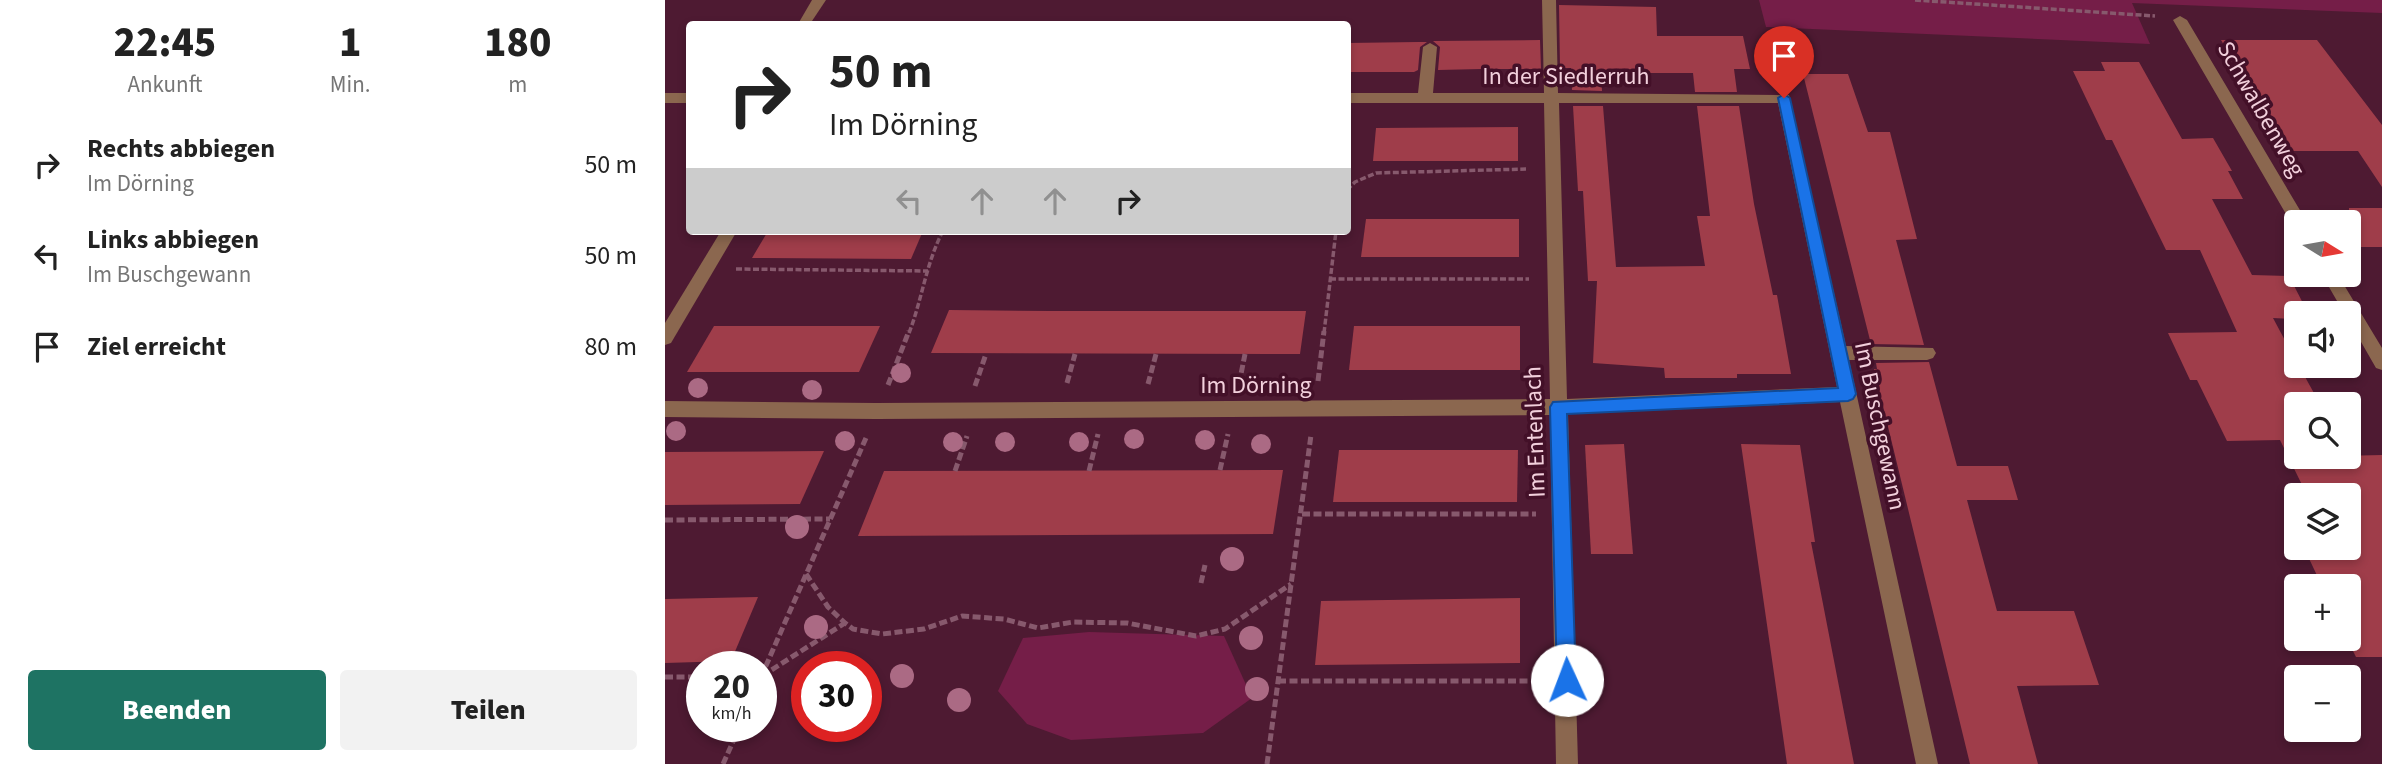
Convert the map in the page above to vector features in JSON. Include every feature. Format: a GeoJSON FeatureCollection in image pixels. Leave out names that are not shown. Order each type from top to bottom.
{"type":"FeatureCollection","features":[{"type":"Feature","properties":{"kind":"street"},"geometry":{"type":"LineString","coordinates":[[806,21],[819,0]]}},
{"type":"Feature","properties":{"kind":"street","name":"Im Entenlach"},"geometry":{"type":"LineString","coordinates":[[1549,0],[1567,764]]}},
{"type":"Feature","properties":{"kind":"street","name":"Schwalbenweg"},"geometry":{"type":"LineString","coordinates":[[2180,20],[2292,210]]}},
{"type":"Feature","properties":{"kind":"street"},"geometry":{"type":"LineString","coordinates":[[1425,98],[1430,47]]}},
{"type":"Feature","properties":{"kind":"street","name":"In der Siedlerruh"},"geometry":{"type":"LineString","coordinates":[[1351,98],[1784,98]]}},
{"type":"Feature","properties":{"kind":"street","name":"Im Buschgewann"},"geometry":{"type":"LineString","coordinates":[[1784,98],[1927,764]]}},
{"type":"Feature","properties":{"kind":"street"},"geometry":{"type":"LineString","coordinates":[[665,99],[686,99]]}},
{"type":"Feature","properties":{"kind":"street"},"geometry":{"type":"LineString","coordinates":[[665,338],[727,235]]}},
{"type":"Feature","properties":{"kind":"street"},"geometry":{"type":"LineString","coordinates":[[2337,287],[2382,363]]}},
{"type":"Feature","properties":{"kind":"street"},"geometry":{"type":"LineString","coordinates":[[1839,353],[1927,353]]}},
{"type":"Feature","properties":{"kind":"street","name":"Im Dörning"},"geometry":{"type":"LineString","coordinates":[[665,409],[1104,411],[1558,407],[1848,394]]}},
{"type":"Feature","properties":{"kind":"path"},"geometry":{"type":"LineString","coordinates":[[1915,0],[2139,13],[2180,20]]}},
{"type":"Feature","properties":{"kind":"path"},"geometry":{"type":"LineString","coordinates":[[1351,186],[1377,173],[1552,169]]}},
{"type":"Feature","properties":{"kind":"path"},"geometry":{"type":"LineString","coordinates":[[889,381],[921,302],[933,250],[941,235]]}},
{"type":"Feature","properties":{"kind":"path"},"geometry":{"type":"LineString","coordinates":[[1267,764],[1302,514],[1336,235]]}},
{"type":"Feature","properties":{"kind":"path"},"geometry":{"type":"LineString","coordinates":[[706,268],[928,271]]}},
{"type":"Feature","properties":{"kind":"path"},"geometry":{"type":"LineString","coordinates":[[1330,279],[1555,279]]}},
{"type":"Feature","properties":{"kind":"path"},"geometry":{"type":"LineString","coordinates":[[1220,470],[1233,410]]}},
{"type":"Feature","properties":{"kind":"path"},"geometry":{"type":"LineString","coordinates":[[955,471],[975,411]]}},
{"type":"Feature","properties":{"kind":"path"},"geometry":{"type":"LineString","coordinates":[[1089,471],[1104,411]]}},
{"type":"Feature","properties":{"kind":"path"},"geometry":{"type":"LineString","coordinates":[[772,651],[871,425]]}},
{"type":"Feature","properties":{"kind":"path"},"geometry":{"type":"LineString","coordinates":[[1302,514],[1561,514]]}},
{"type":"Feature","properties":{"kind":"path"},"geometry":{"type":"LineString","coordinates":[[665,520],[830,519]]}},
{"type":"Feature","properties":{"kind":"path"},"geometry":{"type":"LineString","coordinates":[[1201,583],[1205,565]]}},
{"type":"Feature","properties":{"kind":"path"},"geometry":{"type":"LineString","coordinates":[[806,574],[828,607],[845,623],[853,629],[883,634],[924,629],[962,616],[1004,619],[1038,628],[1073,622],[1126,623],[1196,636],[1225,629],[1291,583]]}},
{"type":"Feature","properties":{"kind":"path"},"geometry":{"type":"LineString","coordinates":[[777,666],[845,623]]}},
{"type":"Feature","properties":{"kind":"path"},"geometry":{"type":"LineString","coordinates":[[665,677],[686,677]]}},
{"type":"Feature","properties":{"kind":"path"},"geometry":{"type":"LineString","coordinates":[[1278,681],[1567,680]]}},
{"type":"Feature","properties":{"kind":"path"},"geometry":{"type":"LineString","coordinates":[[723,764],[733,742]]}},
{"type":"Feature","properties":{"kind":"shaded area"},"geometry":{"type":"Polygon","coordinates":[[[1759,0],[2382,0],[2382,13],[2132,3],[2150,44],[1766,27],[1759,0]]]}},
{"type":"Feature","properties":{"kind":"shaded area"},"geometry":{"type":"Polygon","coordinates":[[[1089,632],[1224,636],[1252,698],[1203,733],[1071,740],[1027,724],[998,691],[1023,638],[1089,632]]]}},
{"type":"Feature","properties":{"kind":"building"},"geometry":{"type":"Polygon","coordinates":[[[1559,5],[1656,7],[1657,36],[1743,36],[1750,69],[1734,69],[1737,92],[1695,92],[1693,73],[1601,73],[1602,91],[1572,90],[1571,68],[1560,68],[1559,5]]]}},
{"type":"Feature","properties":{"kind":"building"},"geometry":{"type":"Polygon","coordinates":[[[1540,40],[1541,69],[1438,70],[1440,47],[1433,41],[1540,40]]]}},
{"type":"Feature","properties":{"kind":"building"},"geometry":{"type":"Polygon","coordinates":[[[2221,40],[2317,40],[2382,125],[2382,187],[2358,151],[2289,151],[2244,70],[2239,70],[2221,40]]]}},
{"type":"Feature","properties":{"kind":"building"},"geometry":{"type":"Polygon","coordinates":[[[1427,42],[1420,47],[1418,70],[1414,72],[1351,72],[1351,43],[1427,42]]]}},
{"type":"Feature","properties":{"kind":"building"},"geometry":{"type":"Polygon","coordinates":[[[2101,62],[2139,62],[2182,139],[2213,138],[2232,171],[2228,171],[2243,199],[2212,199],[2252,275],[2284,276],[2284,287],[2295,287],[2302,301],[2284,301],[2284,318],[2273,318],[2284,339],[2284,378],[2306,378],[2313,392],[2284,392],[2284,448],[2280,440],[2227,441],[2197,380],[2190,380],[2168,333],[2237,332],[2200,250],[2166,250],[2112,140],[2106,140],[2073,71],[2105,71],[2101,62]]]}},
{"type":"Feature","properties":{"kind":"building"},"geometry":{"type":"Polygon","coordinates":[[[1803,74],[1848,74],[1868,132],[1890,132],[1917,239],[1896,240],[1924,345],[1871,344],[1803,74]]]}},
{"type":"Feature","properties":{"kind":"building"},"geometry":{"type":"Polygon","coordinates":[[[1573,106],[1603,106],[1616,267],[1705,266],[1697,216],[1710,216],[1697,106],[1739,106],[1754,204],[1773,295],[1777,295],[1791,374],[1737,374],[1737,378],[1665,378],[1664,368],[1593,363],[1597,281],[1588,281],[1583,191],[1578,191],[1573,106]]]}},
{"type":"Feature","properties":{"kind":"building"},"geometry":{"type":"Polygon","coordinates":[[[1518,127],[1518,161],[1373,161],[1376,128],[1518,127]]]}},
{"type":"Feature","properties":{"kind":"building"},"geometry":{"type":"Polygon","coordinates":[[[2382,208],[2382,247],[2361,247],[2361,210],[2349,210],[2382,208]]]}},
{"type":"Feature","properties":{"kind":"building"},"geometry":{"type":"Polygon","coordinates":[[[1366,219],[1519,219],[1519,257],[1361,257],[1366,219]]]}},
{"type":"Feature","properties":{"kind":"building"},"geometry":{"type":"Polygon","coordinates":[[[766,235],[921,235],[911,259],[752,258],[766,235]]]}},
{"type":"Feature","properties":{"kind":"building"},"geometry":{"type":"Polygon","coordinates":[[[949,310],[1306,311],[1300,354],[931,353],[949,310]]]}},
{"type":"Feature","properties":{"kind":"building"},"geometry":{"type":"Polygon","coordinates":[[[714,326],[880,326],[859,372],[687,372],[714,326]]]}},
{"type":"Feature","properties":{"kind":"building"},"geometry":{"type":"Polygon","coordinates":[[[1354,326],[1520,326],[1520,370],[1349,370],[1354,326]]]}},
{"type":"Feature","properties":{"kind":"building"},"geometry":{"type":"Polygon","coordinates":[[[1929,362],[1957,466],[2008,466],[2018,500],[1967,500],[1997,611],[2074,611],[2099,685],[2017,686],[2038,764],[1970,764],[1874,369],[1877,369],[1876,363],[1929,362]]]}},
{"type":"Feature","properties":{"kind":"building"},"geometry":{"type":"Polygon","coordinates":[[[1624,444],[1633,554],[1591,554],[1585,445],[1624,444]]]}},
{"type":"Feature","properties":{"kind":"building"},"geometry":{"type":"Polygon","coordinates":[[[1741,444],[1800,445],[1815,542],[1811,542],[1854,764],[1787,764],[1741,444]]]}},
{"type":"Feature","properties":{"kind":"building"},"geometry":{"type":"Polygon","coordinates":[[[1339,450],[1518,450],[1517,502],[1333,502],[1339,450]]]}},
{"type":"Feature","properties":{"kind":"building"},"geometry":{"type":"Polygon","coordinates":[[[824,451],[800,504],[665,505],[665,452],[824,451]]]}},
{"type":"Feature","properties":{"kind":"building"},"geometry":{"type":"Polygon","coordinates":[[[2361,455],[2382,455],[2382,657],[2356,657],[2353,651],[2361,651],[2361,574],[2316,574],[2310,560],[2361,560],[2361,483],[2301,483],[2294,469],[2361,469],[2361,455]]]}},
{"type":"Feature","properties":{"kind":"building"},"geometry":{"type":"Polygon","coordinates":[[[1283,470],[1273,534],[858,536],[884,471],[1283,470]]]}},
{"type":"Feature","properties":{"kind":"building"},"geometry":{"type":"Polygon","coordinates":[[[758,597],[735,651],[686,651],[686,662],[665,663],[665,599],[758,597]]]}},
{"type":"Feature","properties":{"kind":"building"},"geometry":{"type":"Polygon","coordinates":[[[1520,598],[1520,663],[1315,665],[1321,601],[1520,598]]]}},
{"type":"Feature","properties":{"kind":"route"},"geometry":{"type":"LineString","coordinates":[[1567,680],[1558,407],[1848,394],[1784,98]]}}]}
